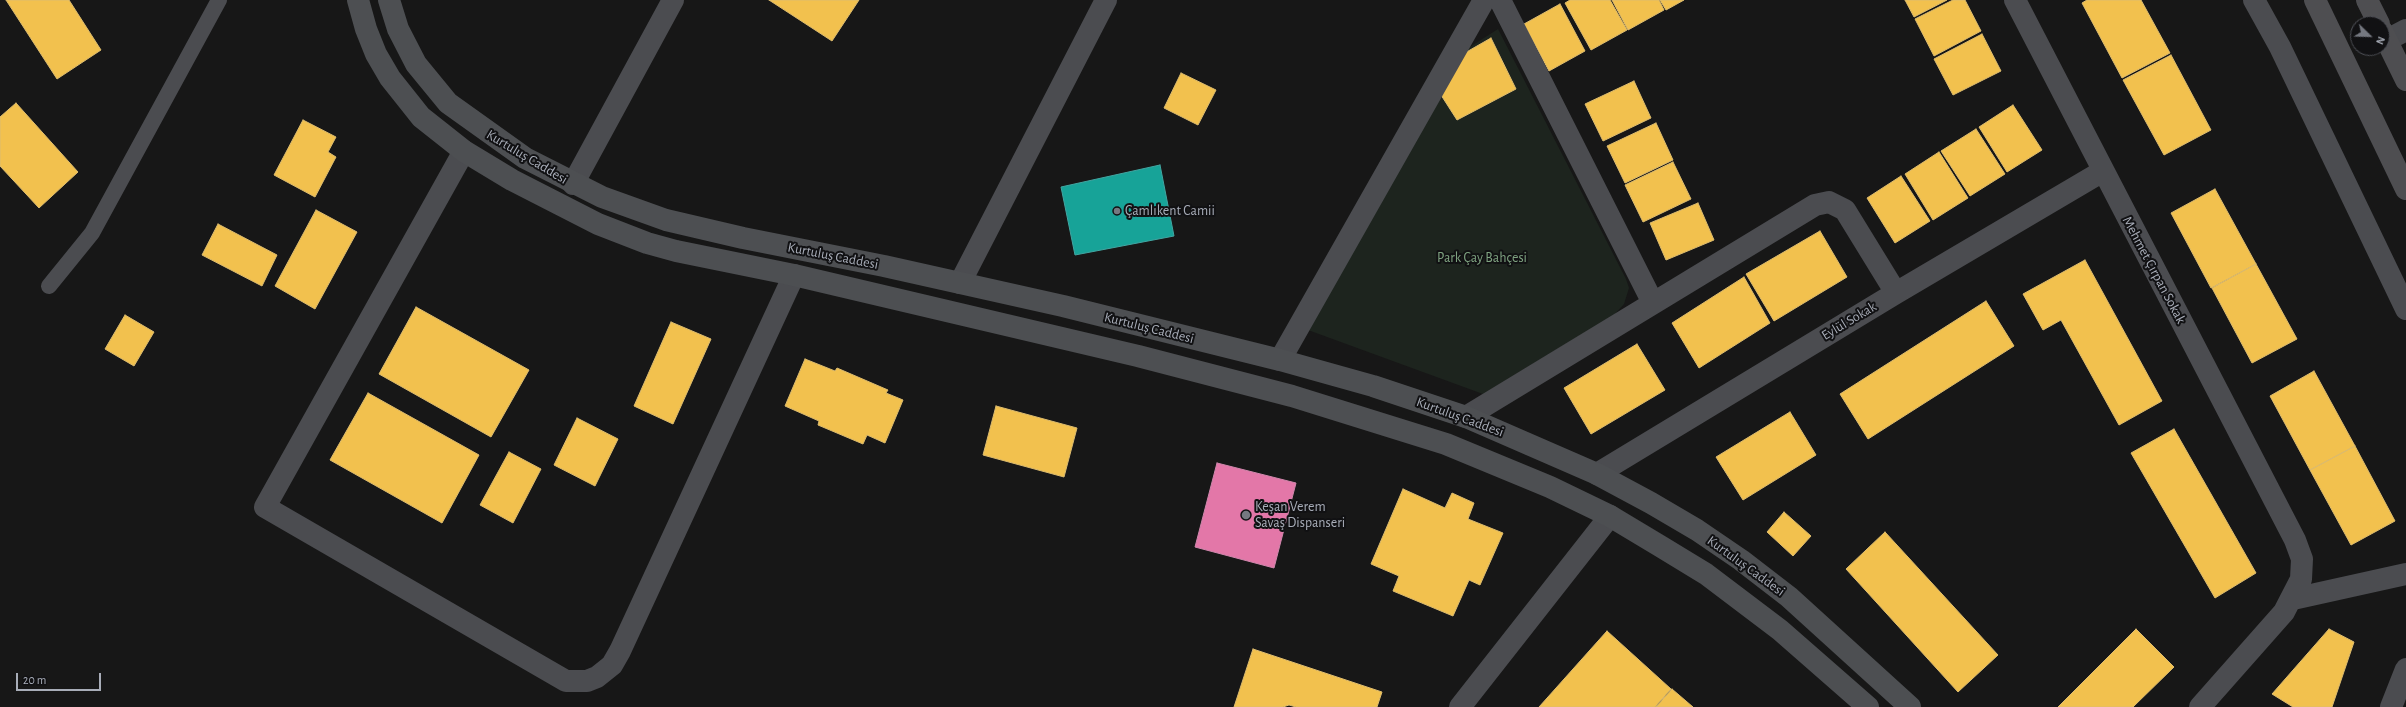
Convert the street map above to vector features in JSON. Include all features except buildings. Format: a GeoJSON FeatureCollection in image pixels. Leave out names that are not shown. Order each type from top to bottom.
{"type":"FeatureCollection","features":[{"type":"Feature","properties":{"kind":"highway"},"geometry":{"type":"LineString","coordinates":[[2315,0],[2406,190]]}},
{"type":"Feature","properties":{"kind":"highway"},"geometry":{"type":"LineString","coordinates":[[2367,0],[2375,16]]}},
{"type":"Feature","properties":{"kind":"highway"},"geometry":{"type":"LineString","coordinates":[[2390,47],[2406,80]]}},
{"type":"Feature","properties":{"kind":"main road","name":"Kurtuluş Caddesi"},"geometry":{"type":"LineString","coordinates":[[358,0],[366,29],[376,54],[390,78],[422,117],[464,151],[512,180],[558,204],[626,235],[676,251],[794,275],[1138,356],[1351,413],[1446,444],[1485,459],[1610,516],[1706,574],[1780,630],[1868,707]]}},
{"type":"Feature","properties":{"kind":"main road","name":"Kurtuluş Caddesi"},"geometry":{"type":"LineString","coordinates":[[389,0],[398,29],[416,64],[448,103],[525,158],[573,184],[620,205],[666,220],[743,238],[1063,306],[1280,360],[1373,386],[1466,417],[1536,446],[1597,474],[1651,503],[1741,560],[1825,628],[1910,707]]}},
{"type":"Feature","properties":{"kind":"street"},"geometry":{"type":"LineString","coordinates":[[573,184],[673,0]]}},
{"type":"Feature","properties":{"kind":"street"},"geometry":{"type":"LineString","coordinates":[[960,283],[1106,0]]}},
{"type":"Feature","properties":{"kind":"street"},"geometry":{"type":"LineString","coordinates":[[1280,360],[1484,0]]}},
{"type":"Feature","properties":{"kind":"street"},"geometry":{"type":"LineString","coordinates":[[1500,0],[1653,303]]}},
{"type":"Feature","properties":{"kind":"street","name":"Mehmet Çırpan Sokak"},"geometry":{"type":"LineString","coordinates":[[2015,0],[2295,540],[2302,559],[2301,579],[2293,599],[2284,612],[2200,707]]}},
{"type":"Feature","properties":{"kind":"street"},"geometry":{"type":"LineString","coordinates":[[2254,0],[2280,47],[2406,309]]}},
{"type":"Feature","properties":{"kind":"street"},"geometry":{"type":"LineString","coordinates":[[2390,31],[2406,30]]}},
{"type":"Feature","properties":{"kind":"street"},"geometry":{"type":"LineString","coordinates":[[464,151],[265,507],[566,680],[588,681],[597,677],[612,665],[620,651],[794,275]]}},
{"type":"Feature","properties":{"kind":"street","name":"Eylül Sokak"},"geometry":{"type":"LineString","coordinates":[[1597,474],[1896,293],[2103,171]]}},
{"type":"Feature","properties":{"kind":"street"},"geometry":{"type":"LineString","coordinates":[[1466,417],[1815,205],[1829,202],[1838,205],[1851,217],[1896,293]]}},
{"type":"Feature","properties":{"kind":"street"},"geometry":{"type":"LineString","coordinates":[[1460,707],[1610,516]]}},
{"type":"Feature","properties":{"kind":"street"},"geometry":{"type":"LineString","coordinates":[[2293,599],[2406,574]]}},
{"type":"Feature","properties":{"kind":"street"},"geometry":{"type":"LineString","coordinates":[[2391,707],[2406,669]]}},
{"type":"Feature","properties":{"kind":"lane"},"geometry":{"type":"LineString","coordinates":[[49,286],[92,233],[219,0]]}},
{"type":"Feature","properties":{"kind":"green space","name":"Park Çay Bahçesi"},"geometry":{"type":"Polygon","coordinates":[[[1498,29],[1626,279],[1629,288],[1624,304],[1614,315],[1483,394],[1308,330],[1462,52],[1498,29]]]}},
{"type":"Feature","properties":{"kind":"place","name":"Çamlıkent Camii"},"geometry":{"type":"Point","coordinates":[1117,211]}},
{"type":"Feature","properties":{"kind":"place","name":"Keşan Verem Savaş Dispanseri"},"geometry":{"type":"Point","coordinates":[1246,515]}}]}
